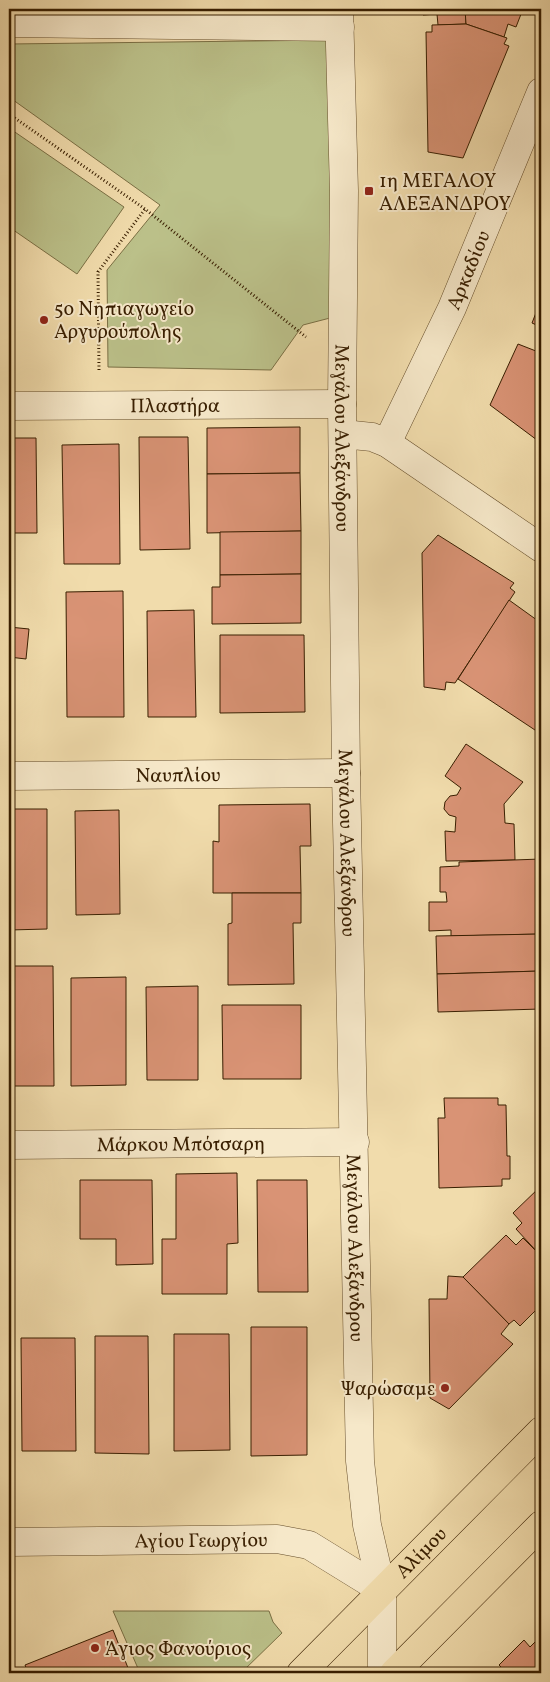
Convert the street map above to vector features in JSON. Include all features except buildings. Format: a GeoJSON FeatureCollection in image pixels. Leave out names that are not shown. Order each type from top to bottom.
{"type":"FeatureCollection","features":[{"type":"Feature","properties":{"kind":"main road","name":"Αλίμου"},"geometry":{"type":"LineString","coordinates":[[301,1673],[541,1431]]}},
{"type":"Feature","properties":{"kind":"main road"},"geometry":{"type":"LineString","coordinates":[[394,1673],[541,1525]]}},
{"type":"Feature","properties":{"kind":"street"},"geometry":{"type":"LineString","coordinates":[[9,23],[340,18]]}},
{"type":"Feature","properties":{"kind":"street","name":"Μεγάλου Αλεξάνδρου"},"geometry":{"type":"LineString","coordinates":[[340,18],[344,191],[342,434],[346,773],[360,1461],[368,1525],[382,1590],[382,1673]]}},
{"type":"Feature","properties":{"kind":"street","name":"Αρκαδίου"},"geometry":{"type":"LineString","coordinates":[[386,443],[452,308],[541,92]]}},
{"type":"Feature","properties":{"kind":"street","name":"Πλαστήρα"},"geometry":{"type":"LineString","coordinates":[[9,406],[342,404]]}},
{"type":"Feature","properties":{"kind":"street"},"geometry":{"type":"LineString","coordinates":[[342,434],[372,437],[386,443],[541,548]]}},
{"type":"Feature","properties":{"kind":"street","name":"Ναυπλίου"},"geometry":{"type":"LineString","coordinates":[[9,776],[346,773]]}},
{"type":"Feature","properties":{"kind":"street","name":"Μάρκου Μπότσαρη"},"geometry":{"type":"LineString","coordinates":[[9,1145],[355,1142]]}},
{"type":"Feature","properties":{"kind":"street","name":"Αγίου Γεωργίου"},"geometry":{"type":"LineString","coordinates":[[9,1542],[277,1539],[309,1545],[382,1590]]}},
{"type":"Feature","properties":{"kind":"path"},"geometry":{"type":"LineString","coordinates":[[9,114],[145,209],[342,365]]}},
{"type":"Feature","properties":{"kind":"path"},"geometry":{"type":"LineString","coordinates":[[100,406],[98,272],[145,209]]}},
{"type":"Feature","properties":{"kind":"green space"},"geometry":{"type":"Polygon","coordinates":[[[332,40],[330,318],[303,325],[271,370],[108,367],[107,270],[160,205],[9,97],[9,44],[332,40]]]}},
{"type":"Feature","properties":{"kind":"green space"},"geometry":{"type":"Polygon","coordinates":[[[9,128],[124,207],[77,274],[9,227],[9,128]]]}},
{"type":"Feature","properties":{"kind":"green space"},"geometry":{"type":"Polygon","coordinates":[[[113,1611],[269,1611],[273,1622],[282,1633],[241,1673],[140,1673],[113,1611]]]}},
{"type":"Feature","properties":{"kind":"place","name":"1η ΜΕΓΑΛΟΥ ΑΛΕΞΑΝΔΡΟΥ"},"geometry":{"type":"Point","coordinates":[369,191]}},
{"type":"Feature","properties":{"kind":"place","name":"5ο Νηπιαγωγείο Αργυρούπολης"},"geometry":{"type":"Point","coordinates":[44,320]}},
{"type":"Feature","properties":{"kind":"place","name":"Ψαρώσαμε"},"geometry":{"type":"Point","coordinates":[445,1388]}},
{"type":"Feature","properties":{"kind":"place","name":"Άγιος Φανούριος"},"geometry":{"type":"Point","coordinates":[95,1648]}}]}
